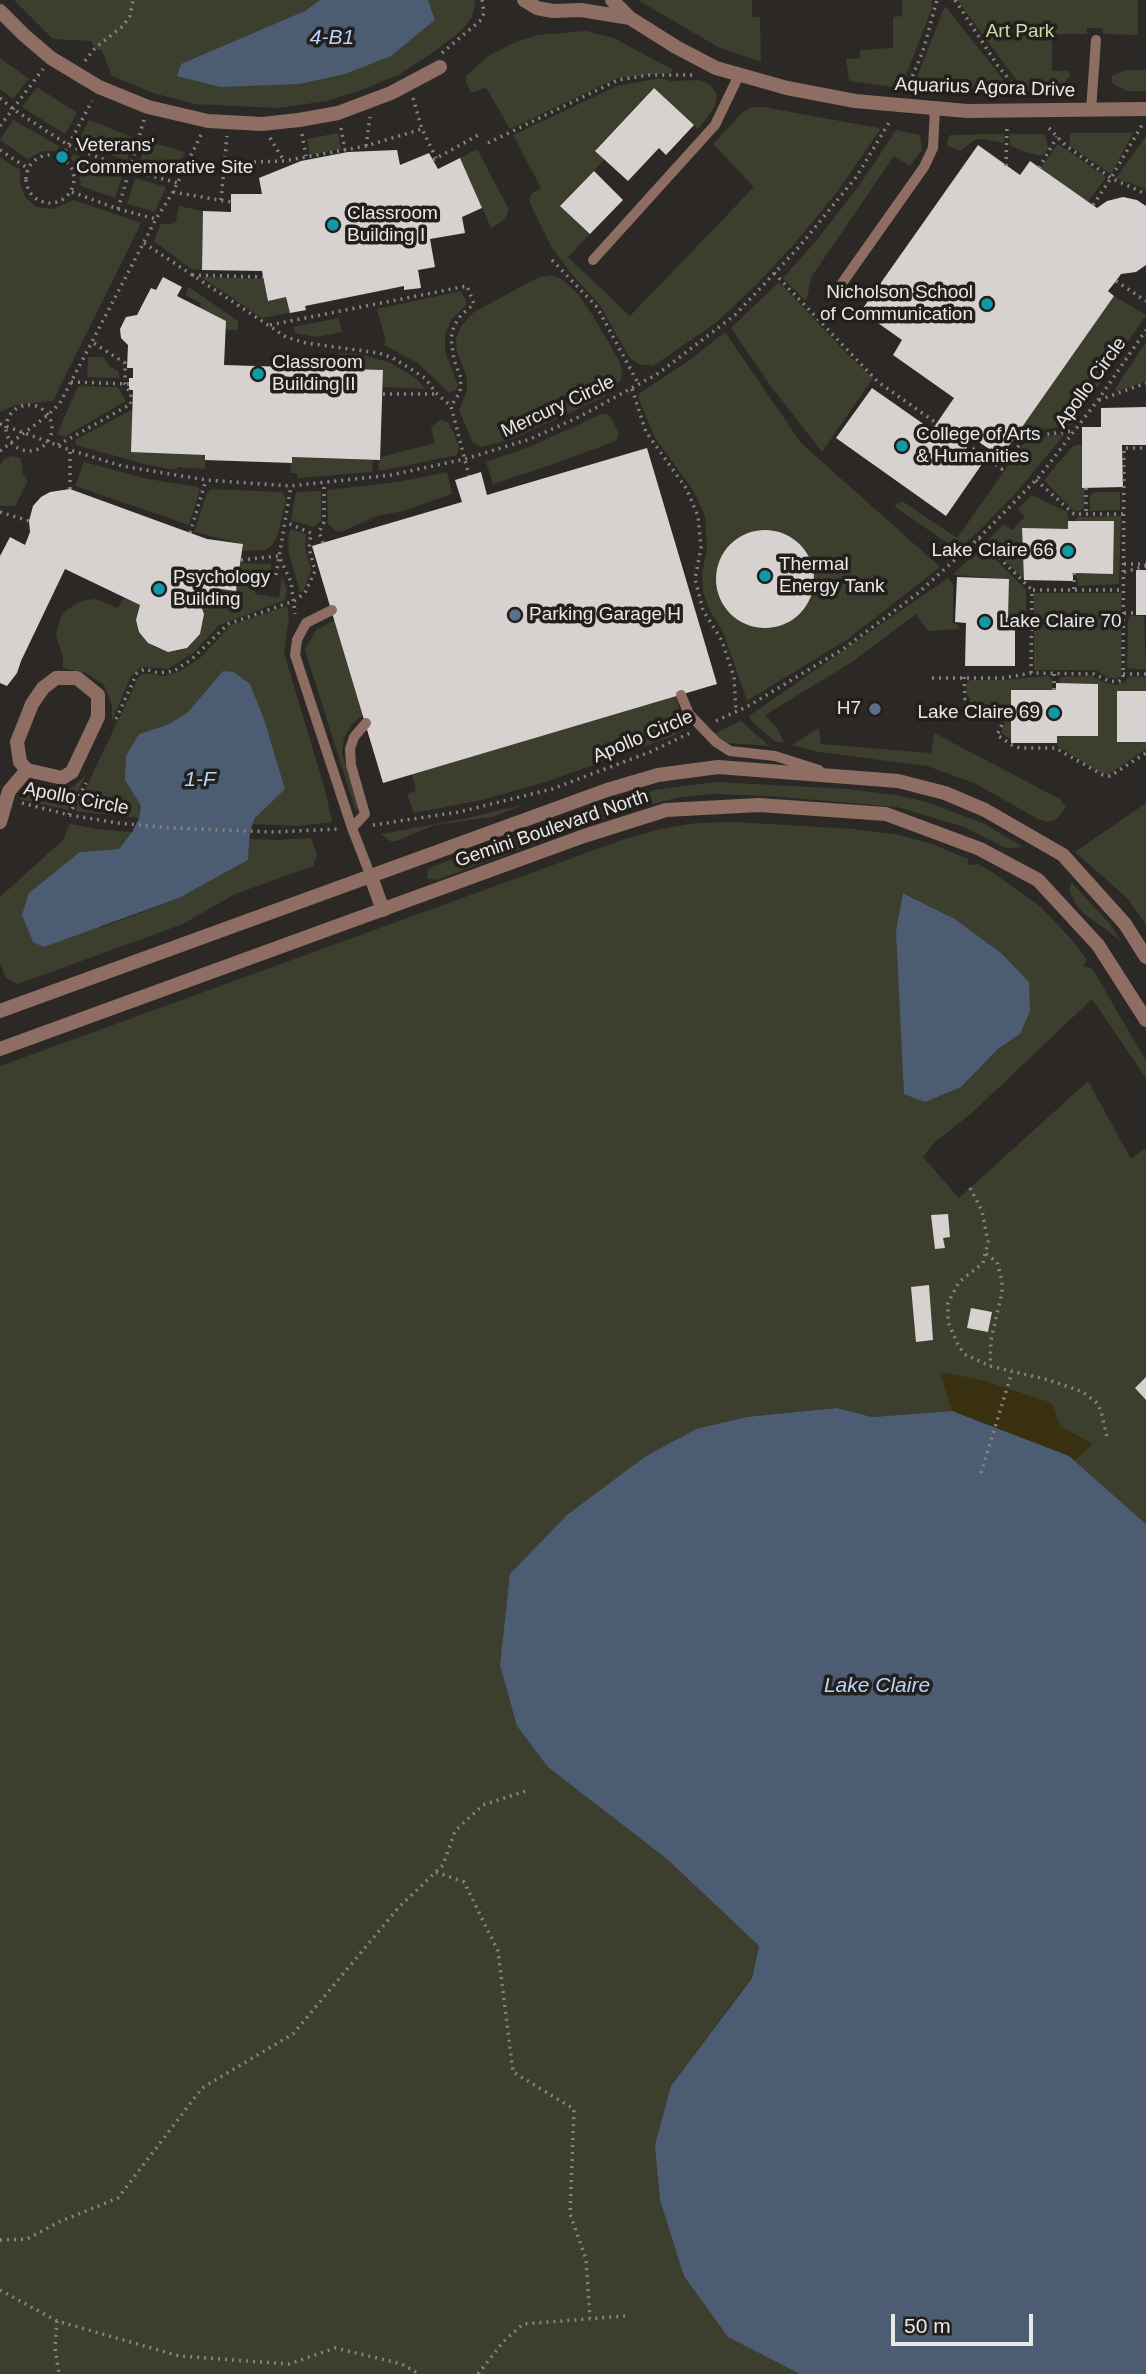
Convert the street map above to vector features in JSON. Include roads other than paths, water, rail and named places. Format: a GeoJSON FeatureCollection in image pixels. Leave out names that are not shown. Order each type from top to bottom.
{"type":"FeatureCollection","features":[{"type":"Feature","properties":{"kind":"street","name":"Aquarius Agora Drive"},"geometry":{"type":"LineString","coordinates":[[524,0],[537,8],[553,11],[582,10],[631,18]]}},
{"type":"Feature","properties":{"kind":"street","name":"Aquarius Agora Drive"},"geometry":{"type":"LineString","coordinates":[[612,0],[631,18],[676,47],[716,68],[787,88],[855,101],[935,108],[1146,109]]}},
{"type":"Feature","properties":{"kind":"street"},"geometry":{"type":"LineString","coordinates":[[0,11],[51,58],[99,87],[148,107],[208,121],[262,124],[338,113],[410,85],[440,67]]}},
{"type":"Feature","properties":{"kind":"street"},"geometry":{"type":"LineString","coordinates":[[56,678],[77,678],[98,695],[98,716],[72,772],[62,778],[27,771],[20,762],[18,742],[32,704],[43,688],[56,678]]}},
{"type":"Feature","properties":{"kind":"street","name":"Gemini Boulevard North"},"geometry":{"type":"LineString","coordinates":[[1,1008],[607,790],[658,775],[718,767],[898,780],[945,793],[985,810],[1063,855],[1125,925],[1146,957]]}},
{"type":"Feature","properties":{"kind":"street"},"geometry":{"type":"LineString","coordinates":[[0,822],[9,791],[27,771]]}},
{"type":"Feature","properties":{"kind":"street","name":"Gemini Boulevard North"},"geometry":{"type":"LineString","coordinates":[[0,1049],[584,836],[666,810],[759,805],[886,814],[980,849],[1038,880],[1098,945],[1146,1020]]}},
{"type":"Feature","properties":{"kind":"street"},"geometry":{"type":"LineString","coordinates":[[371,877],[383,910]]}},
{"type":"Feature","properties":{"kind":"lane"},"geometry":{"type":"LineString","coordinates":[[1091,110],[1097,40]]}},
{"type":"Feature","properties":{"kind":"lane"},"geometry":{"type":"LineString","coordinates":[[593,260],[715,125],[740,75]]}},
{"type":"Feature","properties":{"kind":"lane"},"geometry":{"type":"LineString","coordinates":[[840,286],[924,167],[933,148],[935,108]]}},
{"type":"Feature","properties":{"kind":"lane"},"geometry":{"type":"LineString","coordinates":[[332,610],[306,623],[297,640],[295,655],[299,674],[371,877]]}},
{"type":"Feature","properties":{"kind":"lane"},"geometry":{"type":"LineString","coordinates":[[681,695],[689,714],[716,742],[730,751],[775,756],[833,775]]}},
{"type":"Feature","properties":{"kind":"lane"},"geometry":{"type":"LineString","coordinates":[[352,828],[365,814],[349,757],[350,748],[354,737],[366,723]]}},
{"type":"Feature","properties":{"kind":"water","name":"4-B1"},"geometry":{"type":"Polygon","coordinates":[[[320,0],[428,0],[435,20],[391,56],[345,74],[299,84],[220,87],[177,76],[181,64],[305,11],[320,0]]]}},
{"type":"Feature","properties":{"kind":"water","name":"1-F"},"geometry":{"type":"Polygon","coordinates":[[[223,671],[234,672],[250,684],[265,722],[285,789],[255,818],[250,831],[248,860],[179,898],[44,947],[33,942],[22,915],[29,893],[80,852],[119,849],[132,832],[141,806],[125,780],[126,756],[139,734],[167,725],[187,713],[223,671]]]}},
{"type":"Feature","properties":{"kind":"water"},"geometry":{"type":"Polygon","coordinates":[[[903,893],[955,919],[1001,953],[1029,982],[1030,1011],[1020,1034],[998,1049],[961,1087],[925,1102],[904,1094],[896,931],[903,893]]]}},
{"type":"Feature","properties":{"kind":"water","name":"Lake Claire"},"geometry":{"type":"Polygon","coordinates":[[[836,1408],[872,1417],[952,1411],[1069,1456],[1146,1524],[1146,2374],[800,2374],[728,2337],[684,2276],[660,2200],[655,2145],[671,2086],[752,1978],[759,1946],[667,1859],[548,1767],[517,1726],[500,1665],[510,1574],[567,1515],[646,1456],[696,1429],[746,1417],[836,1408]]]}},
{"type":"Feature","properties":{"kind":"place","name":"Veterans' Commemorative Site"},"geometry":{"type":"Point","coordinates":[62,157]}},
{"type":"Feature","properties":{"kind":"place","name":"Classroom Building I"},"geometry":{"type":"Point","coordinates":[333,225]}},
{"type":"Feature","properties":{"kind":"place","name":"Nicholson School of Communication"},"geometry":{"type":"Point","coordinates":[987,304]}},
{"type":"Feature","properties":{"kind":"place","name":"Classroom Building II"},"geometry":{"type":"Point","coordinates":[258,374]}},
{"type":"Feature","properties":{"kind":"place","name":"College of Arts & Humanities"},"geometry":{"type":"Point","coordinates":[902,446]}},
{"type":"Feature","properties":{"kind":"place","name":"Lake Claire 66"},"geometry":{"type":"Point","coordinates":[1068,551]}},
{"type":"Feature","properties":{"kind":"place","name":"Thermal Energy Tank"},"geometry":{"type":"Point","coordinates":[765,576]}},
{"type":"Feature","properties":{"kind":"place","name":"Psychology Building"},"geometry":{"type":"Point","coordinates":[159,589]}},
{"type":"Feature","properties":{"kind":"place","name":"Parking Garage H"},"geometry":{"type":"Point","coordinates":[515,615]}},
{"type":"Feature","properties":{"kind":"place","name":"Lake Claire 70"},"geometry":{"type":"Point","coordinates":[985,622]}},
{"type":"Feature","properties":{"kind":"place","name":"H7"},"geometry":{"type":"Point","coordinates":[875,709]}},
{"type":"Feature","properties":{"kind":"place","name":"Lake Claire 69"},"geometry":{"type":"Point","coordinates":[1054,713]}},
{"type":"Feature","properties":{"kind":"park label","name":"Art Park"},"geometry":{"type":"Point","coordinates":[1020,32]}}]}
